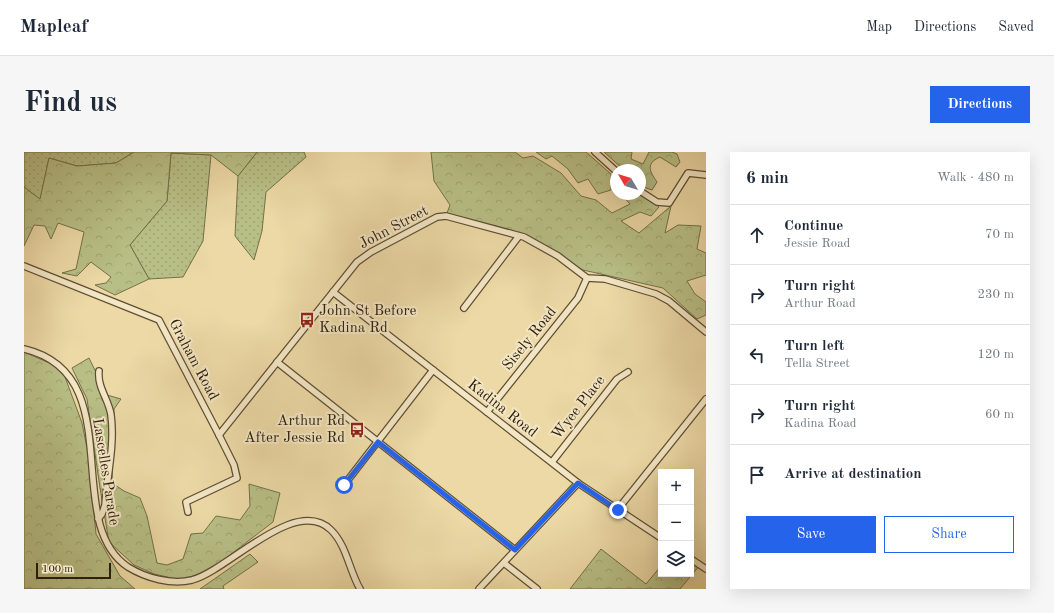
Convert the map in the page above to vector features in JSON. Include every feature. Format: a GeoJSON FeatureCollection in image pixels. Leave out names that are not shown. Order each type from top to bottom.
{"type":"FeatureCollection","features":[{"type":"Feature","properties":{"kind":"street"},"geometry":{"type":"LineString","coordinates":[[595,152],[610,166]]}},
{"type":"Feature","properties":{"kind":"street"},"geometry":{"type":"LineString","coordinates":[[646,195],[657,202],[669,203],[688,173],[706,175]]}},
{"type":"Feature","properties":{"kind":"street","name":"John Street"},"geometry":{"type":"LineString","coordinates":[[219,435],[357,262],[365,256],[437,217],[446,216],[519,236],[558,256],[587,278]]}},
{"type":"Feature","properties":{"kind":"street"},"geometry":{"type":"LineString","coordinates":[[464,308],[519,236]]}},
{"type":"Feature","properties":{"kind":"street","name":"Graham Road"},"geometry":{"type":"LineString","coordinates":[[24,266],[159,320],[234,465],[237,478],[186,502],[188,512]]}},
{"type":"Feature","properties":{"kind":"street"},"geometry":{"type":"LineString","coordinates":[[587,278],[606,279],[656,294],[670,301],[706,332]]}},
{"type":"Feature","properties":{"kind":"street","name":"Sisely Road"},"geometry":{"type":"LineString","coordinates":[[486,412],[578,298],[587,278]]}},
{"type":"Feature","properties":{"kind":"street","name":"Kadina Road"},"geometry":{"type":"LineString","coordinates":[[333,292],[578,483],[658,536]]}},
{"type":"Feature","properties":{"kind":"street","name":"Lascelles Parade"},"geometry":{"type":"LineString","coordinates":[[24,349],[54,363],[68,377],[78,392],[91,448],[98,519],[108,544],[119,559],[127,566],[149,577],[180,582],[197,578],[213,571],[288,524],[302,520],[315,521],[329,528],[336,535],[346,554],[360,589]]}},
{"type":"Feature","properties":{"kind":"street"},"geometry":{"type":"LineString","coordinates":[[277,362],[515,550]]}},
{"type":"Feature","properties":{"kind":"street"},"geometry":{"type":"LineString","coordinates":[[344,485],[433,370]]}},
{"type":"Feature","properties":{"kind":"street"},"geometry":{"type":"LineString","coordinates":[[98,519],[102,514],[105,505],[112,424],[109,407],[99,381],[99,371]]}},
{"type":"Feature","properties":{"kind":"street","name":"Wyee Place"},"geometry":{"type":"LineString","coordinates":[[552,462],[617,379],[628,372]]}},
{"type":"Feature","properties":{"kind":"street"},"geometry":{"type":"LineString","coordinates":[[618,510],[706,399]]}},
{"type":"Feature","properties":{"kind":"street"},"geometry":{"type":"LineString","coordinates":[[479,589],[578,483]]}},
{"type":"Feature","properties":{"kind":"street"},"geometry":{"type":"LineString","coordinates":[[694,560],[706,569]]}},
{"type":"Feature","properties":{"kind":"street"},"geometry":{"type":"LineString","coordinates":[[504,562],[537,589]]}},
{"type":"Feature","properties":{"kind":"green space"},"geometry":{"type":"Polygon","coordinates":[[[24,152],[134,152],[116,163],[77,166],[49,158],[40,200],[24,187],[24,152]]]}},
{"type":"Feature","properties":{"kind":"green space"},"geometry":{"type":"Polygon","coordinates":[[[134,152],[257,152],[238,176],[211,155],[171,153],[167,201],[130,245],[149,279],[115,295],[95,285],[106,283],[111,277],[91,262],[77,276],[62,273],[76,269],[84,232],[58,223],[51,239],[45,226],[34,225],[24,246],[24,187],[40,199],[49,158],[77,166],[116,163],[134,152]]]}},
{"type":"Feature","properties":{"kind":"green space"},"geometry":{"type":"Polygon","coordinates":[[[257,152],[304,152],[306,157],[266,192],[262,231],[254,260],[235,236],[238,176],[257,152]]]}},
{"type":"Feature","properties":{"kind":"green space"},"geometry":{"type":"Polygon","coordinates":[[[431,152],[515,152],[523,158],[533,156],[561,173],[581,196],[596,200],[612,213],[630,204],[626,200],[646,200],[646,198],[659,207],[651,216],[640,212],[621,221],[639,233],[671,206],[665,233],[678,225],[701,226],[697,249],[706,253],[706,275],[687,281],[695,294],[706,302],[706,315],[697,319],[663,288],[583,270],[527,237],[447,213],[450,205],[434,181],[431,152]]]}},
{"type":"Feature","properties":{"kind":"green space"},"geometry":{"type":"Polygon","coordinates":[[[536,152],[586,152],[610,173],[610,190],[598,194],[588,179],[578,183],[568,169],[552,156],[546,159],[536,152]]]}},
{"type":"Feature","properties":{"kind":"green space"},"geometry":{"type":"Polygon","coordinates":[[[604,152],[632,152],[631,159],[643,164],[617,164],[604,152]]]}},
{"type":"Feature","properties":{"kind":"green space"},"geometry":{"type":"Polygon","coordinates":[[[649,152],[672,152],[677,154],[680,162],[676,167],[660,157],[652,163],[650,169],[657,182],[652,190],[646,188],[646,164],[643,164],[649,152]]]}},
{"type":"Feature","properties":{"kind":"green space"},"geometry":{"type":"Polygon","coordinates":[[[171,153],[211,155],[203,241],[183,277],[149,279],[130,245],[167,201],[171,153]]]}},
{"type":"Feature","properties":{"kind":"green space"},"geometry":{"type":"Polygon","coordinates":[[[24,352],[54,365],[65,377],[82,423],[89,458],[96,534],[120,576],[135,589],[24,589],[24,352]]]}},
{"type":"Feature","properties":{"kind":"green space"},"geometry":{"type":"Polygon","coordinates":[[[89,358],[107,395],[121,399],[114,409],[112,483],[124,491],[140,498],[147,516],[157,563],[167,565],[183,559],[191,534],[203,533],[216,516],[240,520],[250,506],[249,484],[280,493],[273,522],[209,571],[180,580],[154,574],[134,565],[109,542],[87,399],[72,368],[89,358]]]}},
{"type":"Feature","properties":{"kind":"green space"},"geometry":{"type":"Polygon","coordinates":[[[601,549],[646,584],[658,570],[658,577],[690,577],[680,589],[570,589],[601,549]]]}},
{"type":"Feature","properties":{"kind":"green space"},"geometry":{"type":"Polygon","coordinates":[[[250,554],[258,562],[223,586],[224,589],[200,589],[250,554]]]}},
{"type":"Feature","properties":{"kind":"green space"},"geometry":{"type":"Polygon","coordinates":[[[694,561],[700,565],[694,572],[694,561]]]}},
{"type":"Feature","properties":{"kind":"place","name":"John St Before Kadina Rd"},"geometry":{"type":"Point","coordinates":[307,320]}},
{"type":"Feature","properties":{"kind":"place","name":"Arthur Rd After Jessie Rd"},"geometry":{"type":"Point","coordinates":[357,430]}},
{"type":"Feature","properties":{"kind":"route"},"geometry":{"type":"LineString","coordinates":[[344,485],[378,442],[515,550],[578,483],[618,510]]}}]}
